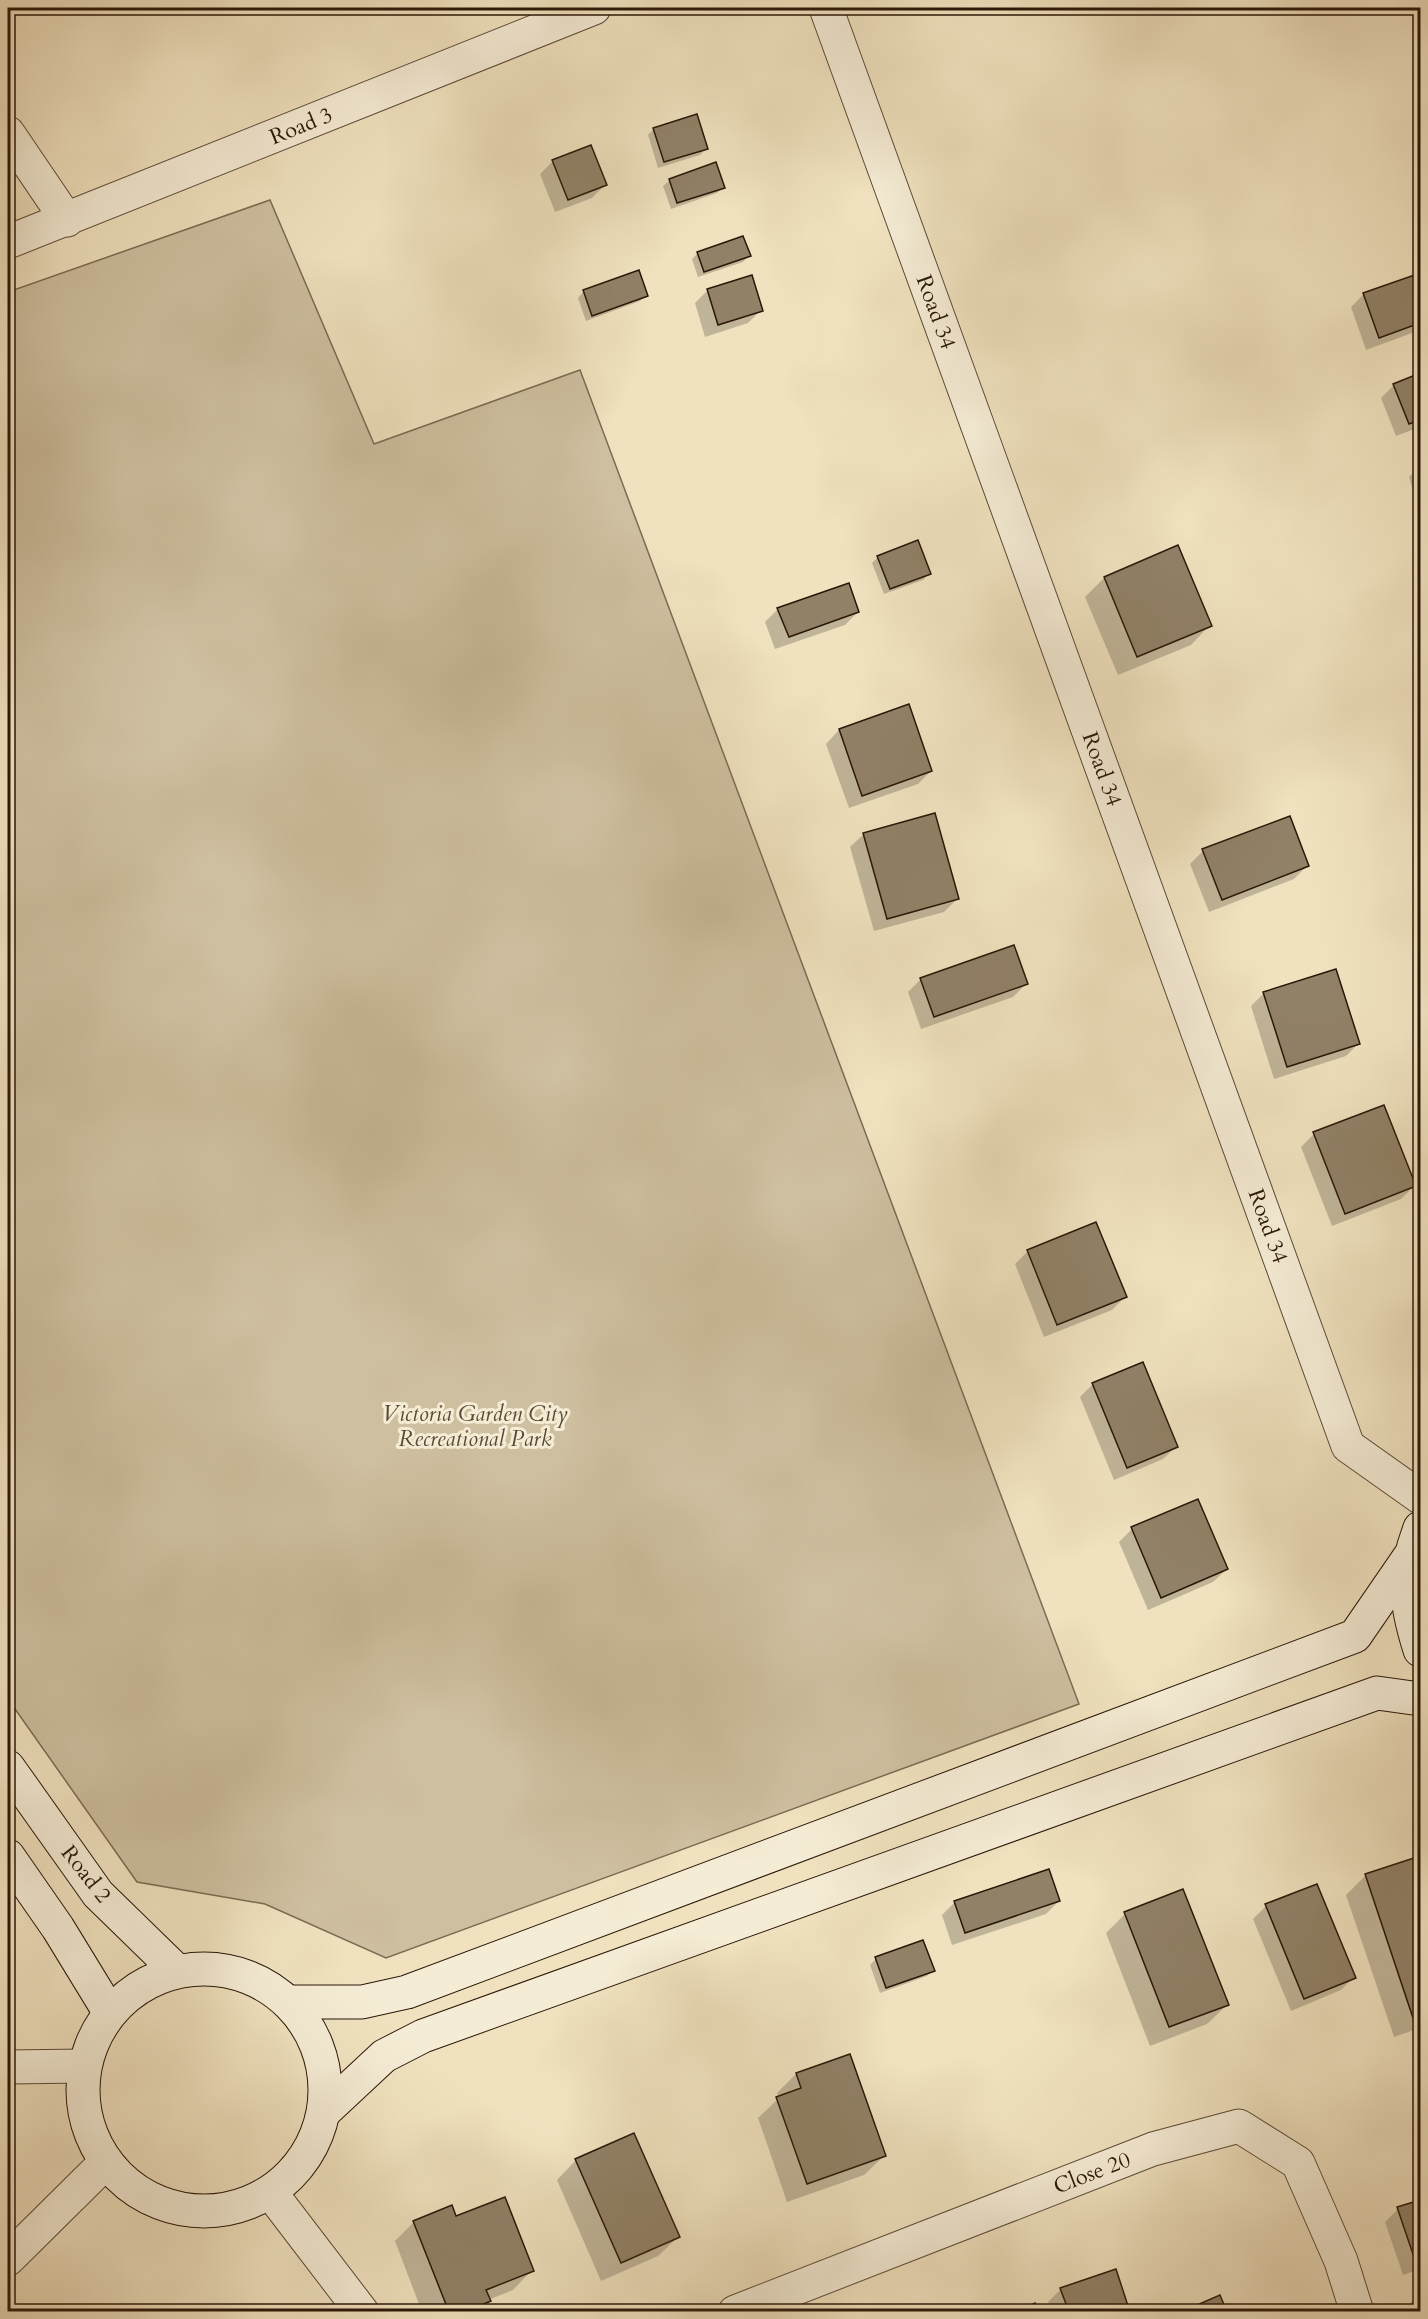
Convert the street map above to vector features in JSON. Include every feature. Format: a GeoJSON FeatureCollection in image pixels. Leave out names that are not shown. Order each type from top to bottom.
{"type":"FeatureCollection","features":[{"type":"Feature","properties":{"kind":"street","name":"Road 3"},"geometry":{"type":"LineString","coordinates":[[8,242],[594,8]]}},
{"type":"Feature","properties":{"kind":"street","name":"Road 34"},"geometry":{"type":"LineString","coordinates":[[826,8],[1348,1446],[1420,1497]]}},
{"type":"Feature","properties":{"kind":"street"},"geometry":{"type":"LineString","coordinates":[[8,133],[67,220]]}},
{"type":"Feature","properties":{"kind":"street"},"geometry":{"type":"LineString","coordinates":[[1415,1542],[1408,1610],[1420,1650]]}},
{"type":"Feature","properties":{"kind":"street"},"geometry":{"type":"LineString","coordinates":[[288,2002],[362,2002],[407,1992],[1355,1636],[1415,1542]]}},
{"type":"Feature","properties":{"kind":"street"},"geometry":{"type":"LineString","coordinates":[[324,2112],[384,2056],[423,2036],[1377,1693],[1420,1699]]}},
{"type":"Feature","properties":{"kind":"street","name":"Road 2"},"geometry":{"type":"LineString","coordinates":[[8,1767],[98,1894],[177,1971]]}},
{"type":"Feature","properties":{"kind":"street"},"geometry":{"type":"LineString","coordinates":[[8,1856],[58,1928],[110,2013]]}},
{"type":"Feature","properties":{"kind":"street"},"geometry":{"type":"LineString","coordinates":[[217,1969],[236,1974],[255,1980],[288,2002],[312,2033],[325,2072],[324,2112],[310,2150],[271,2193],[251,2202],[211,2211],[171,2207],[135,2190],[106,2162],[87,2126],[82,2086],[85,2066],[90,2047],[110,2013],[140,1986],[177,1971],[217,1969]]}},
{"type":"Feature","properties":{"kind":"street"},"geometry":{"type":"LineString","coordinates":[[8,2067],[85,2066]]}},
{"type":"Feature","properties":{"kind":"street","name":"Close 20"},"geometry":{"type":"LineString","coordinates":[[735,2312],[1153,2149],[1239,2126],[1298,2163],[1341,2261],[1357,2312]]}},
{"type":"Feature","properties":{"kind":"street"},"geometry":{"type":"LineString","coordinates":[[8,2259],[106,2162]]}},
{"type":"Feature","properties":{"kind":"street"},"geometry":{"type":"LineString","coordinates":[[271,2193],[362,2312]]}},
{"type":"Feature","properties":{"kind":"green space","name":"Victoria Garden City Recreational Park"},"geometry":{"type":"Polygon","coordinates":[[[270,200],[374,444],[580,370],[1079,1704],[386,1958],[265,1904],[137,1882],[8,1699],[8,292],[270,200]]]}},
{"type":"Feature","properties":{"kind":"building"},"geometry":{"type":"Polygon","coordinates":[[[697,114],[708,149],[664,162],[653,128],[697,114]]]}},
{"type":"Feature","properties":{"kind":"building"},"geometry":{"type":"Polygon","coordinates":[[[591,145],[607,185],[568,200],[552,160],[591,145]]]}},
{"type":"Feature","properties":{"kind":"building"},"geometry":{"type":"Polygon","coordinates":[[[716,162],[725,188],[677,203],[669,179],[716,162]]]}},
{"type":"Feature","properties":{"kind":"building"},"geometry":{"type":"Polygon","coordinates":[[[743,236],[751,256],[704,272],[697,252],[743,236]]]}},
{"type":"Feature","properties":{"kind":"building"},"geometry":{"type":"Polygon","coordinates":[[[639,270],[648,296],[592,316],[583,290],[639,270]]]}},
{"type":"Feature","properties":{"kind":"building"},"geometry":{"type":"Polygon","coordinates":[[[1420,273],[1420,323],[1379,338],[1363,293],[1420,273]]]}},
{"type":"Feature","properties":{"kind":"building"},"geometry":{"type":"Polygon","coordinates":[[[752,275],[763,311],[718,325],[707,289],[752,275]]]}},
{"type":"Feature","properties":{"kind":"building"},"geometry":{"type":"Polygon","coordinates":[[[1420,373],[1420,420],[1409,424],[1393,384],[1420,373]]]}},
{"type":"Feature","properties":{"kind":"building"},"geometry":{"type":"Polygon","coordinates":[[[918,540],[931,574],[890,589],[877,556],[918,540]]]}},
{"type":"Feature","properties":{"kind":"building"},"geometry":{"type":"Polygon","coordinates":[[[1178,545],[1212,626],[1137,657],[1104,577],[1178,545]]]}},
{"type":"Feature","properties":{"kind":"building"},"geometry":{"type":"Polygon","coordinates":[[[849,583],[859,612],[789,637],[777,608],[849,583]]]}},
{"type":"Feature","properties":{"kind":"building"},"geometry":{"type":"Polygon","coordinates":[[[909,704],[932,771],[862,796],[839,729],[909,704]]]}},
{"type":"Feature","properties":{"kind":"building"},"geometry":{"type":"Polygon","coordinates":[[[935,813],[959,899],[887,919],[863,833],[935,813]]]}},
{"type":"Feature","properties":{"kind":"building"},"geometry":{"type":"Polygon","coordinates":[[[1290,816],[1309,866],[1222,900],[1202,849],[1290,816]]]}},
{"type":"Feature","properties":{"kind":"building"},"geometry":{"type":"Polygon","coordinates":[[[1014,945],[1028,984],[934,1017],[920,978],[1014,945]]]}},
{"type":"Feature","properties":{"kind":"building"},"geometry":{"type":"Polygon","coordinates":[[[1336,969],[1360,1044],[1287,1067],[1263,992],[1336,969]]]}},
{"type":"Feature","properties":{"kind":"building"},"geometry":{"type":"Polygon","coordinates":[[[1384,1105],[1416,1186],[1345,1214],[1313,1132],[1384,1105]]]}},
{"type":"Feature","properties":{"kind":"building"},"geometry":{"type":"Polygon","coordinates":[[[1096,1222],[1127,1297],[1057,1325],[1027,1250],[1096,1222]]]}},
{"type":"Feature","properties":{"kind":"building"},"geometry":{"type":"Polygon","coordinates":[[[1143,1362],[1178,1447],[1127,1468],[1092,1383],[1143,1362]]]}},
{"type":"Feature","properties":{"kind":"building"},"geometry":{"type":"Polygon","coordinates":[[[1198,1499],[1228,1569],[1161,1598],[1131,1527],[1198,1499]]]}},
{"type":"Feature","properties":{"kind":"building"},"geometry":{"type":"Polygon","coordinates":[[[1417,1857],[1420,1866],[1420,2016],[1413,2018],[1365,1874],[1417,1857]]]}},
{"type":"Feature","properties":{"kind":"building"},"geometry":{"type":"Polygon","coordinates":[[[1049,1869],[1060,1901],[965,1933],[954,1901],[1049,1869]]]}},
{"type":"Feature","properties":{"kind":"building"},"geometry":{"type":"Polygon","coordinates":[[[1317,1884],[1356,1978],[1304,1999],[1265,1904],[1317,1884]]]}},
{"type":"Feature","properties":{"kind":"building"},"geometry":{"type":"Polygon","coordinates":[[[1183,1889],[1229,2005],[1169,2027],[1124,1912],[1183,1889]]]}},
{"type":"Feature","properties":{"kind":"building"},"geometry":{"type":"Polygon","coordinates":[[[923,1940],[935,1971],[886,1988],[875,1957],[923,1940]]]}},
{"type":"Feature","properties":{"kind":"building"},"geometry":{"type":"Polygon","coordinates":[[[850,2054],[886,2156],[807,2184],[776,2097],[801,2088],[796,2073],[850,2054]]]}},
{"type":"Feature","properties":{"kind":"building"},"geometry":{"type":"Polygon","coordinates":[[[634,2133],[680,2237],[621,2263],[575,2159],[634,2133]]]}},
{"type":"Feature","properties":{"kind":"building"},"geometry":{"type":"Polygon","coordinates":[[[505,2197],[534,2271],[486,2290],[491,2301],[464,2312],[449,2312],[413,2221],[452,2205],[456,2216],[505,2197]]]}},
{"type":"Feature","properties":{"kind":"building"},"geometry":{"type":"Polygon","coordinates":[[[1420,2200],[1420,2262],[1416,2263],[1397,2207],[1420,2200]]]}},
{"type":"Feature","properties":{"kind":"building"},"geometry":{"type":"Polygon","coordinates":[[[1116,2269],[1130,2312],[1069,2312],[1060,2288],[1116,2269]]]}},
{"type":"Feature","properties":{"kind":"building"},"geometry":{"type":"Polygon","coordinates":[[[1220,2295],[1227,2312],[1181,2312],[1220,2295]]]}},
{"type":"Feature","properties":{"kind":"building"},"geometry":{"type":"Polygon","coordinates":[[[1035,2303],[1038,2312],[1015,2312],[1035,2303]]]}}]}
